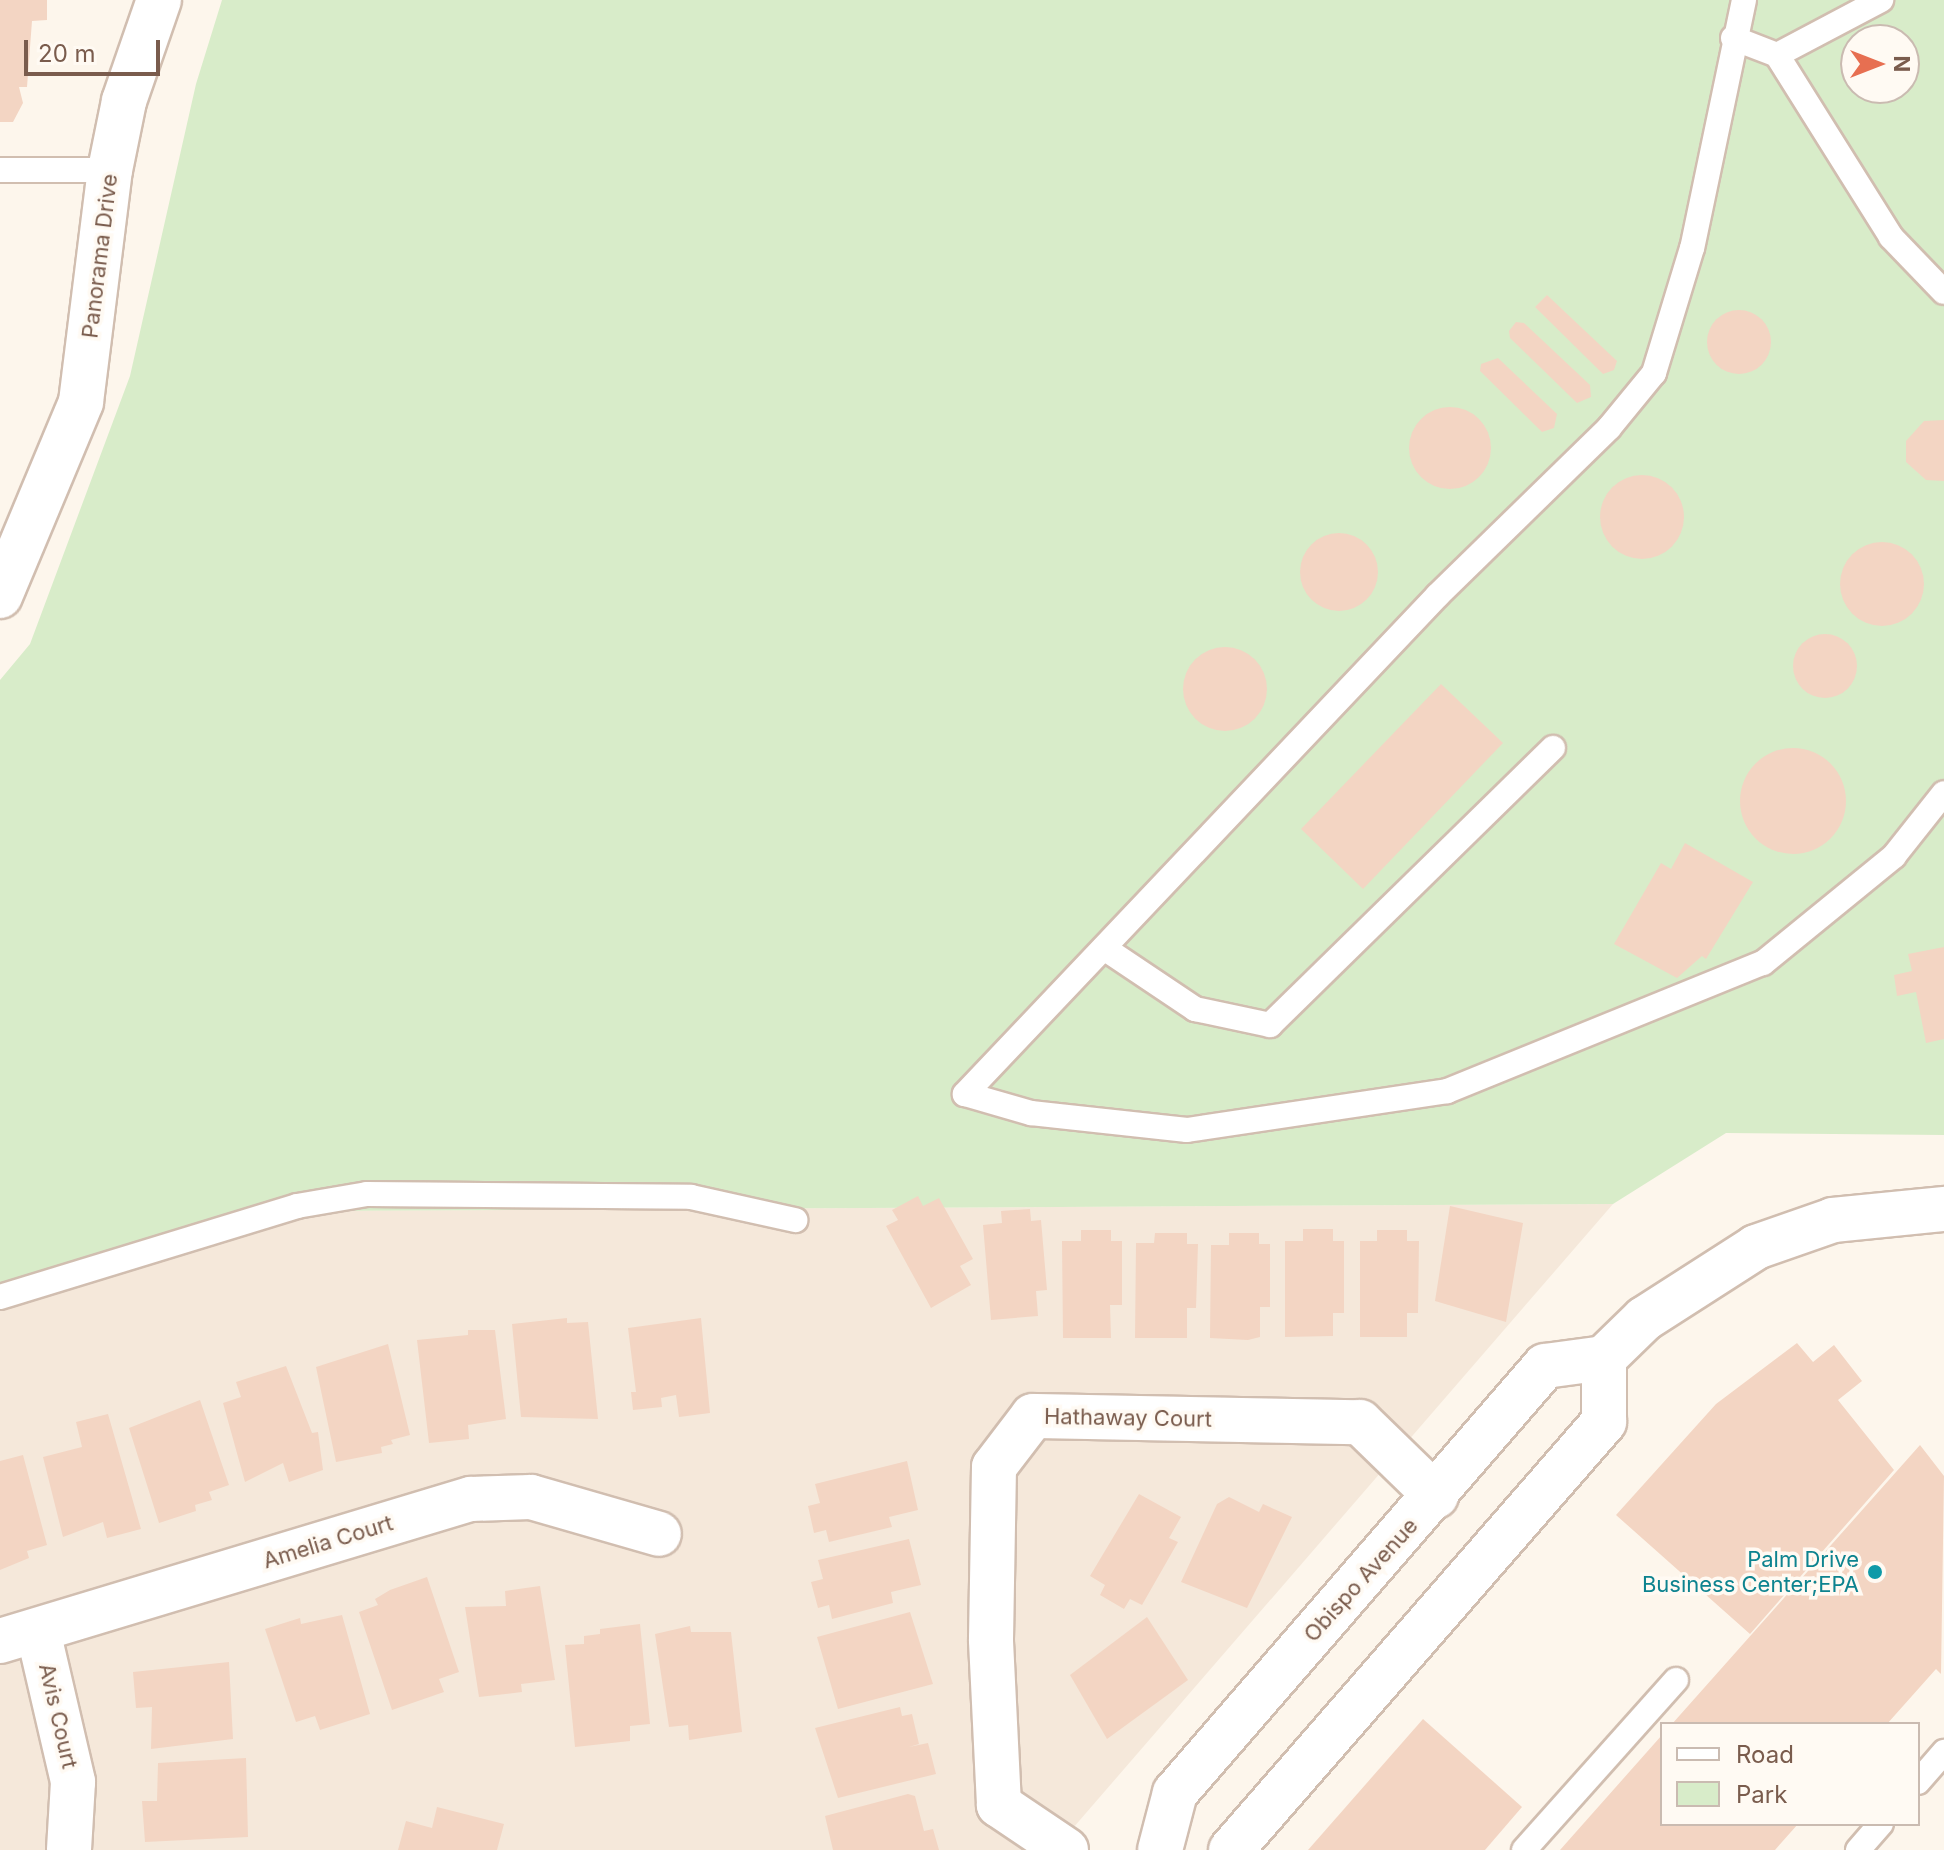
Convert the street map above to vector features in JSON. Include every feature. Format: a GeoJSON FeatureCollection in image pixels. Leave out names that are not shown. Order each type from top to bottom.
{"type":"FeatureCollection","features":[{"type":"Feature","properties":{"kind":"street","name":"Panorama Drive"},"geometry":{"type":"LineString","coordinates":[[0,596],[16,509],[81,402],[110,170],[124,101],[159,0]]}},
{"type":"Feature","properties":{"kind":"street"},"geometry":{"type":"LineString","coordinates":[[1231,1850],[1604,1422],[1604,1358],[1644,1319],[1756,1247],[1833,1220],[1944,1209]]}},
{"type":"Feature","properties":{"kind":"street","name":"Obispo Avenue"},"geometry":{"type":"LineString","coordinates":[[1160,1850],[1175,1793],[1436,1496],[1545,1366],[1604,1358]]}},
{"type":"Feature","properties":{"kind":"street","name":"Hathaway Court"},"geometry":{"type":"LineString","coordinates":[[1066,1850],[999,1805],[991,1639],[994,1467],[1033,1416],[1360,1422],[1436,1496]]}},
{"type":"Feature","properties":{"kind":"street","name":"Amelia Court"},"geometry":{"type":"LineString","coordinates":[[19,1636],[471,1499],[531,1497],[659,1534]]}},
{"type":"Feature","properties":{"kind":"street","name":"Avis Court"},"geometry":{"type":"LineString","coordinates":[[19,1636],[73,1782],[69,1850]]}},
{"type":"Feature","properties":{"kind":"lane"},"geometry":{"type":"LineString","coordinates":[[1744,0],[1733,38],[1692,248],[1654,373],[1609,428],[1438,595],[965,1094],[1031,1113],[1187,1130],[1447,1091],[1763,963],[1894,856],[1944,793]]}},
{"type":"Feature","properties":{"kind":"lane"},"geometry":{"type":"LineString","coordinates":[[1777,55],[1881,0]]}},
{"type":"Feature","properties":{"kind":"lane"},"geometry":{"type":"LineString","coordinates":[[1733,38],[1777,55],[1891,237],[1944,292]]}},
{"type":"Feature","properties":{"kind":"lane"},"geometry":{"type":"LineString","coordinates":[[0,170],[110,170]]}},
{"type":"Feature","properties":{"kind":"lane"},"geometry":{"type":"LineString","coordinates":[[1104,948],[1195,1009],[1270,1025],[1553,748]]}},
{"type":"Feature","properties":{"kind":"lane"},"geometry":{"type":"LineString","coordinates":[[0,1297],[297,1206],[367,1194],[691,1197],[795,1220]]}},
{"type":"Feature","properties":{"kind":"lane"},"geometry":{"type":"LineString","coordinates":[[1524,1850],[1676,1680]]}},
{"type":"Feature","properties":{"kind":"lane"},"geometry":{"type":"LineString","coordinates":[[1920,1780],[1944,1752]]}},
{"type":"Feature","properties":{"kind":"lane"},"geometry":{"type":"LineString","coordinates":[[1858,1850],[1879,1826]]}},
{"type":"Feature","properties":{"kind":"shaded area"},"geometry":{"type":"Polygon","coordinates":[[[1613,1204],[1054,1850],[0,1850],[0,1303],[310,1211],[1613,1204]]]}},
{"type":"Feature","properties":{"kind":"green space"},"geometry":{"type":"Polygon","coordinates":[[[222,0],[1944,0],[1944,1135],[1726,1133],[1613,1204],[310,1211],[0,1303],[0,680],[30,644],[130,376],[196,84],[222,0]]]}},
{"type":"Feature","properties":{"kind":"building"},"geometry":{"type":"Polygon","coordinates":[[[0,0],[47,0],[47,20],[32,21],[27,87],[19,87],[23,103],[13,122],[0,122],[0,0]]]}},
{"type":"Feature","properties":{"kind":"building"},"geometry":{"type":"Polygon","coordinates":[[[1547,295],[1617,361],[1614,370],[1603,374],[1535,307],[1547,295]]]}},
{"type":"Feature","properties":{"kind":"building"},"geometry":{"type":"Polygon","coordinates":[[[1739,310],[1757,316],[1765,324],[1771,342],[1765,360],[1757,368],[1739,374],[1721,368],[1713,360],[1707,342],[1713,324],[1721,316],[1739,310]]]}},
{"type":"Feature","properties":{"kind":"building"},"geometry":{"type":"Polygon","coordinates":[[[1516,322],[1524,323],[1590,385],[1591,397],[1577,403],[1510,338],[1509,331],[1516,322]]]}},
{"type":"Feature","properties":{"kind":"building"},"geometry":{"type":"Polygon","coordinates":[[[1498,358],[1557,414],[1554,428],[1542,432],[1480,371],[1481,364],[1498,358]]]}},
{"type":"Feature","properties":{"kind":"building"},"geometry":{"type":"Polygon","coordinates":[[[1442,407],[1458,407],[1473,414],[1484,425],[1491,448],[1488,464],[1479,477],[1458,489],[1442,489],[1427,482],[1416,471],[1409,456],[1409,440],[1416,425],[1427,414],[1442,407]]]}},
{"type":"Feature","properties":{"kind":"building"},"geometry":{"type":"Polygon","coordinates":[[[1944,420],[1944,481],[1926,480],[1906,462],[1906,441],[1924,421],[1944,420]]]}},
{"type":"Feature","properties":{"kind":"building"},"geometry":{"type":"Polygon","coordinates":[[[1642,475],[1658,478],[1672,487],[1681,501],[1684,517],[1681,533],[1672,547],[1658,556],[1642,559],[1626,556],[1612,547],[1603,533],[1600,517],[1603,501],[1612,487],[1626,478],[1642,475]]]}},
{"type":"Feature","properties":{"kind":"building"},"geometry":{"type":"Polygon","coordinates":[[[1339,533],[1354,536],[1367,544],[1375,557],[1378,572],[1375,587],[1367,600],[1354,608],[1339,611],[1324,608],[1311,600],[1303,587],[1300,572],[1303,557],[1311,544],[1324,536],[1339,533]]]}},
{"type":"Feature","properties":{"kind":"building"},"geometry":{"type":"Polygon","coordinates":[[[1882,542],[1898,545],[1912,554],[1921,568],[1924,584],[1921,600],[1912,614],[1898,623],[1882,626],[1866,623],[1852,614],[1843,600],[1840,584],[1843,568],[1852,554],[1866,545],[1882,542]]]}},
{"type":"Feature","properties":{"kind":"building"},"geometry":{"type":"Polygon","coordinates":[[[1825,634],[1848,643],[1857,666],[1848,689],[1825,698],[1802,689],[1793,666],[1802,643],[1825,634]]]}},
{"type":"Feature","properties":{"kind":"building"},"geometry":{"type":"Polygon","coordinates":[[[1225,647],[1241,650],[1255,659],[1264,673],[1267,689],[1264,705],[1255,719],[1241,728],[1225,731],[1209,728],[1195,719],[1186,705],[1183,689],[1186,673],[1195,659],[1209,650],[1225,647]]]}},
{"type":"Feature","properties":{"kind":"building"},"geometry":{"type":"Polygon","coordinates":[[[1441,684],[1503,743],[1363,889],[1301,829],[1441,684]]]}},
{"type":"Feature","properties":{"kind":"building"},"geometry":{"type":"Polygon","coordinates":[[[1793,748],[1813,752],[1831,763],[1842,781],[1846,801],[1842,821],[1831,839],[1813,850],[1793,854],[1773,850],[1755,839],[1744,821],[1740,801],[1744,781],[1755,763],[1773,752],[1793,748]]]}},
{"type":"Feature","properties":{"kind":"building"},"geometry":{"type":"Polygon","coordinates":[[[1685,843],[1753,882],[1706,959],[1702,956],[1677,978],[1614,944],[1661,863],[1671,869],[1685,843]]]}},
{"type":"Feature","properties":{"kind":"building"},"geometry":{"type":"Polygon","coordinates":[[[1944,947],[1944,1039],[1926,1043],[1916,992],[1897,996],[1894,975],[1912,971],[1908,954],[1944,947]]]}},
{"type":"Feature","properties":{"kind":"building"},"geometry":{"type":"Polygon","coordinates":[[[918,1196],[923,1206],[939,1198],[973,1259],[960,1266],[971,1285],[931,1308],[886,1226],[898,1220],[892,1210],[918,1196]]]}},
{"type":"Feature","properties":{"kind":"building"},"geometry":{"type":"Polygon","coordinates":[[[1450,1206],[1523,1223],[1506,1322],[1435,1301],[1450,1206]]]}},
{"type":"Feature","properties":{"kind":"building"},"geometry":{"type":"Polygon","coordinates":[[[1030,1209],[1031,1221],[1041,1220],[1047,1290],[1036,1291],[1038,1316],[991,1320],[983,1225],[1002,1223],[1001,1211],[1030,1209]]]}},
{"type":"Feature","properties":{"kind":"building"},"geometry":{"type":"Polygon","coordinates":[[[1303,1229],[1333,1229],[1333,1241],[1344,1241],[1344,1313],[1333,1313],[1333,1336],[1285,1337],[1285,1241],[1303,1241],[1303,1229]]]}},
{"type":"Feature","properties":{"kind":"building"},"geometry":{"type":"Polygon","coordinates":[[[1081,1230],[1111,1230],[1111,1241],[1122,1241],[1122,1305],[1110,1305],[1111,1338],[1063,1338],[1062,1241],[1081,1241],[1081,1230]]]}},
{"type":"Feature","properties":{"kind":"building"},"geometry":{"type":"Polygon","coordinates":[[[1377,1230],[1407,1230],[1407,1241],[1419,1241],[1418,1313],[1407,1313],[1407,1337],[1360,1337],[1360,1241],[1377,1241],[1377,1230]]]}},
{"type":"Feature","properties":{"kind":"building"},"geometry":{"type":"Polygon","coordinates":[[[1155,1233],[1187,1233],[1187,1244],[1198,1244],[1196,1308],[1187,1308],[1187,1338],[1135,1338],[1136,1243],[1154,1243],[1155,1233]]]}},
{"type":"Feature","properties":{"kind":"building"},"geometry":{"type":"Polygon","coordinates":[[[1229,1233],[1259,1233],[1259,1244],[1270,1244],[1270,1307],[1260,1307],[1260,1337],[1248,1340],[1210,1338],[1211,1245],[1229,1245],[1229,1233]]]}},
{"type":"Feature","properties":{"kind":"building"},"geometry":{"type":"Polygon","coordinates":[[[567,1318],[567,1323],[588,1322],[598,1419],[521,1417],[512,1324],[567,1318]]]}},
{"type":"Feature","properties":{"kind":"building"},"geometry":{"type":"Polygon","coordinates":[[[701,1318],[710,1413],[679,1417],[676,1395],[661,1398],[662,1407],[633,1410],[631,1392],[636,1392],[628,1328],[701,1318]]]}},
{"type":"Feature","properties":{"kind":"building"},"geometry":{"type":"Polygon","coordinates":[[[468,1330],[495,1330],[506,1419],[468,1425],[469,1439],[429,1443],[417,1340],[468,1335],[468,1330]]]}},
{"type":"Feature","properties":{"kind":"building"},"geometry":{"type":"Polygon","coordinates":[[[1797,1343],[1813,1362],[1834,1345],[1862,1381],[1838,1400],[1894,1470],[1750,1634],[1616,1515],[1716,1404],[1797,1343]]]}},
{"type":"Feature","properties":{"kind":"building"},"geometry":{"type":"Polygon","coordinates":[[[388,1344],[410,1435],[391,1440],[393,1444],[381,1447],[382,1453],[336,1462],[316,1367],[388,1344]]]}},
{"type":"Feature","properties":{"kind":"building"},"geometry":{"type":"Polygon","coordinates":[[[286,1366],[312,1433],[318,1432],[323,1470],[289,1482],[283,1463],[245,1482],[223,1403],[241,1397],[236,1382],[286,1366]]]}},
{"type":"Feature","properties":{"kind":"building"},"geometry":{"type":"Polygon","coordinates":[[[200,1400],[229,1485],[209,1492],[212,1500],[195,1505],[196,1511],[159,1523],[129,1428],[200,1400]]]}},
{"type":"Feature","properties":{"kind":"building"},"geometry":{"type":"Polygon","coordinates":[[[108,1414],[141,1529],[107,1538],[103,1522],[63,1537],[43,1457],[82,1447],[76,1422],[108,1414]]]}},
{"type":"Feature","properties":{"kind":"building","name":"Palm Drive Business Center;EPA"},"geometry":{"type":"Polygon","coordinates":[[[1920,1445],[1944,1476],[1941,1674],[1936,1669],[1889,1722],[1674,1722],[1920,1445]]]}},
{"type":"Feature","properties":{"kind":"building"},"geometry":{"type":"Polygon","coordinates":[[[23,1455],[47,1545],[27,1551],[29,1558],[0,1570],[0,1461],[23,1455]]]}},
{"type":"Feature","properties":{"kind":"building"},"geometry":{"type":"Polygon","coordinates":[[[907,1461],[918,1510],[889,1517],[892,1527],[829,1542],[826,1530],[814,1533],[808,1506],[820,1503],[815,1484],[907,1461]]]}},
{"type":"Feature","properties":{"kind":"building"},"geometry":{"type":"Polygon","coordinates":[[[1139,1494],[1181,1517],[1169,1538],[1178,1542],[1142,1605],[1130,1599],[1124,1609],[1100,1595],[1105,1585],[1090,1576],[1139,1494]]]}},
{"type":"Feature","properties":{"kind":"building"},"geometry":{"type":"Polygon","coordinates":[[[1229,1497],[1259,1512],[1263,1504],[1292,1517],[1247,1608],[1181,1582],[1217,1504],[1229,1497]]]}},
{"type":"Feature","properties":{"kind":"building"},"geometry":{"type":"Polygon","coordinates":[[[909,1539],[921,1585],[891,1592],[893,1603],[832,1619],[829,1605],[818,1608],[811,1582],[823,1579],[818,1560],[909,1539]]]}},
{"type":"Feature","properties":{"kind":"building"},"geometry":{"type":"Polygon","coordinates":[[[427,1577],[459,1672],[439,1679],[444,1692],[392,1710],[359,1612],[378,1605],[375,1599],[390,1590],[427,1577]]]}},
{"type":"Feature","properties":{"kind":"building"},"geometry":{"type":"Polygon","coordinates":[[[540,1586],[555,1680],[521,1684],[522,1692],[479,1697],[465,1607],[506,1606],[505,1591],[540,1586]]]}},
{"type":"Feature","properties":{"kind":"building"},"geometry":{"type":"Polygon","coordinates":[[[910,1612],[933,1684],[838,1709],[817,1637],[910,1612]]]}},
{"type":"Feature","properties":{"kind":"building"},"geometry":{"type":"Polygon","coordinates":[[[342,1615],[370,1714],[320,1730],[315,1716],[296,1722],[265,1629],[300,1618],[301,1624],[342,1615]]]}},
{"type":"Feature","properties":{"kind":"building"},"geometry":{"type":"Polygon","coordinates":[[[1147,1617],[1188,1680],[1107,1739],[1070,1675],[1147,1617]]]}},
{"type":"Feature","properties":{"kind":"building"},"geometry":{"type":"Polygon","coordinates":[[[640,1624],[650,1724],[630,1726],[630,1741],[575,1747],[565,1645],[584,1644],[584,1636],[600,1634],[600,1629],[640,1624]]]}},
{"type":"Feature","properties":{"kind":"building"},"geometry":{"type":"Polygon","coordinates":[[[690,1626],[691,1632],[731,1632],[742,1732],[689,1740],[688,1725],[669,1727],[655,1634],[690,1626]]]}},
{"type":"Feature","properties":{"kind":"building"},"geometry":{"type":"Polygon","coordinates":[[[229,1662],[233,1739],[151,1749],[152,1707],[136,1708],[133,1672],[229,1662]]]}},
{"type":"Feature","properties":{"kind":"building"},"geometry":{"type":"Polygon","coordinates":[[[900,1707],[902,1716],[912,1714],[919,1744],[909,1747],[928,1743],[936,1774],[838,1798],[815,1728],[900,1707]]]}},
{"type":"Feature","properties":{"kind":"building"},"geometry":{"type":"Polygon","coordinates":[[[1423,1719],[1522,1807],[1485,1850],[1308,1850],[1423,1719]]]}},
{"type":"Feature","properties":{"kind":"building"},"geometry":{"type":"Polygon","coordinates":[[[1660,1737],[1660,1826],[1796,1826],[1775,1850],[1560,1850],[1660,1737]]]}},
{"type":"Feature","properties":{"kind":"building"},"geometry":{"type":"Polygon","coordinates":[[[246,1758],[248,1837],[145,1842],[142,1801],[157,1801],[158,1763],[246,1758]]]}},
{"type":"Feature","properties":{"kind":"building"},"geometry":{"type":"Polygon","coordinates":[[[908,1794],[915,1796],[924,1831],[933,1829],[939,1850],[833,1850],[825,1816],[908,1794]]]}},
{"type":"Feature","properties":{"kind":"building"},"geometry":{"type":"Polygon","coordinates":[[[437,1807],[504,1824],[497,1850],[398,1850],[406,1821],[432,1828],[437,1807]]]}},
{"type":"Feature","properties":{"kind":"place","name":"Palm Drive Business Center;EPA"},"geometry":{"type":"Point","coordinates":[1875,1572]}}]}
